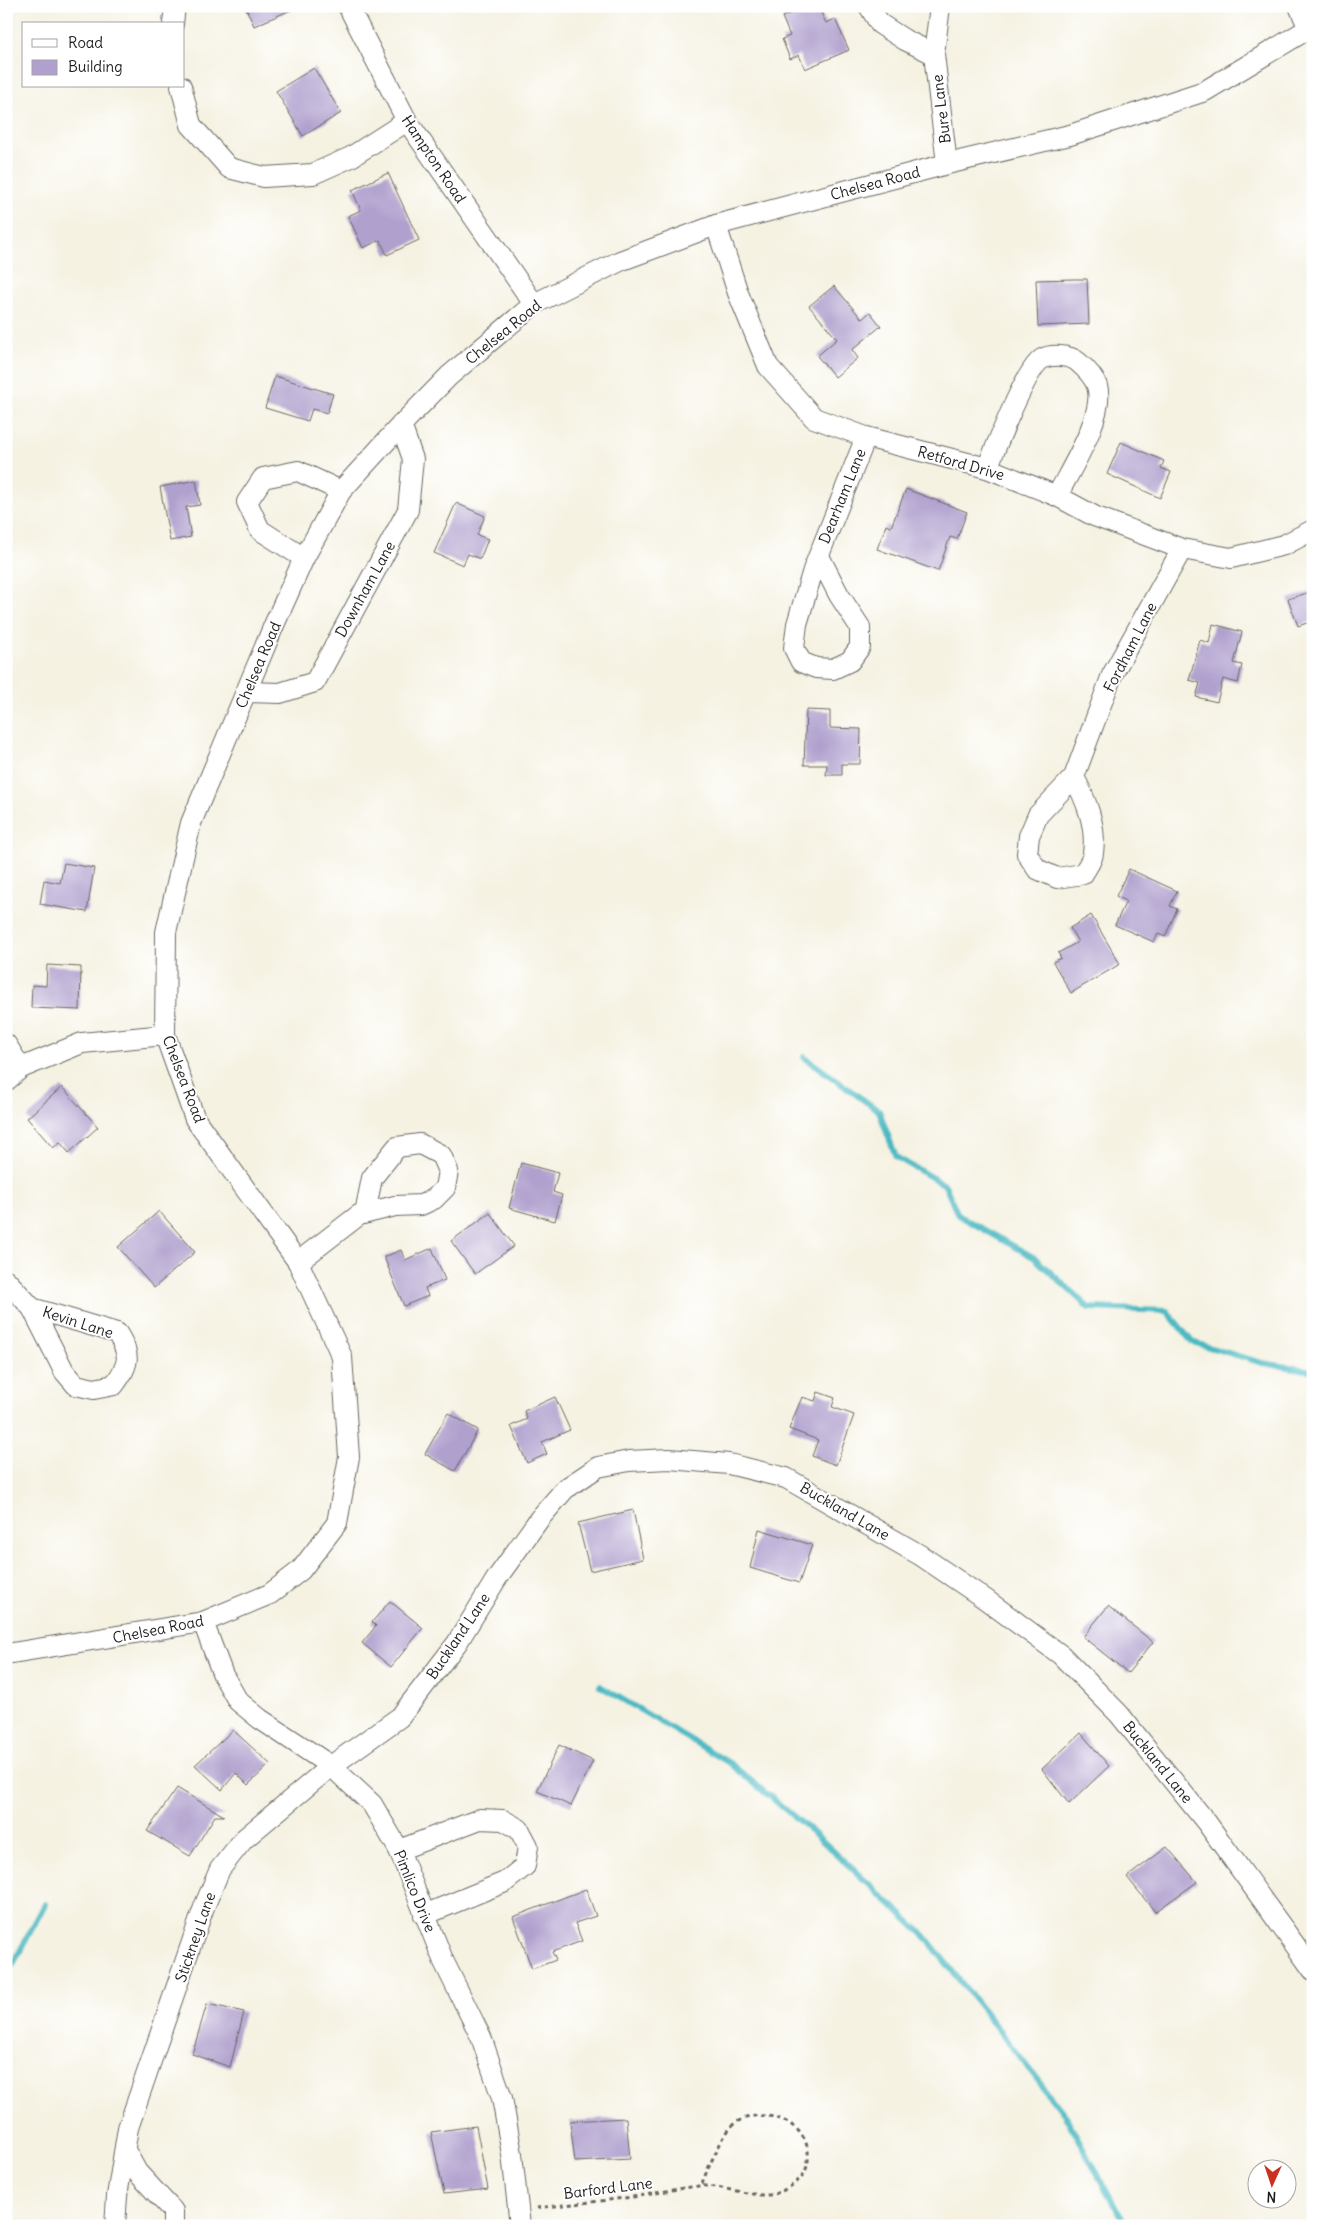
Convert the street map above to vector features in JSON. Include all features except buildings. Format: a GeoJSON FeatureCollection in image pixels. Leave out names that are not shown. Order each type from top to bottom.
{"type":"FeatureCollection","features":[{"type":"Feature","properties":{"kind":"street"},"geometry":{"type":"LineString","coordinates":[[173,22],[174,6]]}},
{"type":"Feature","properties":{"kind":"street","name":"Hampton Road"},"geometry":{"type":"LineString","coordinates":[[348,6],[407,121],[534,304]]}},
{"type":"Feature","properties":{"kind":"street","name":"Bure Lane"},"geometry":{"type":"LineString","coordinates":[[869,6],[880,24],[905,40],[934,54]]}},
{"type":"Feature","properties":{"kind":"street","name":"Bure Lane"},"geometry":{"type":"LineString","coordinates":[[940,6],[934,54],[947,164]]}},
{"type":"Feature","properties":{"kind":"street"},"geometry":{"type":"LineString","coordinates":[[1298,6],[1311,27]]}},
{"type":"Feature","properties":{"kind":"street","name":"Chelsea Road"},"geometry":{"type":"LineString","coordinates":[[6,1654],[202,1622],[270,1594],[301,1570],[336,1523],[349,1457],[342,1357],[298,1262],[196,1119],[165,1035],[166,932],[191,823],[304,558],[341,491],[449,376],[534,304],[620,261],[716,225],[947,164],[1070,135],[1205,91],[1311,27]]}},
{"type":"Feature","properties":{"kind":"street"},"geometry":{"type":"LineString","coordinates":[[182,88],[191,125],[229,168],[264,177],[314,174],[351,157],[407,121]]}},
{"type":"Feature","properties":{"kind":"street","name":"Retford Drive"},"geometry":{"type":"LineString","coordinates":[[716,225],[738,293],[768,366],[814,418],[866,437],[987,468],[1057,496],[1094,516],[1182,549],[1231,558],[1284,545],[1313,530]]}},
{"type":"Feature","properties":{"kind":"street"},"geometry":{"type":"LineString","coordinates":[[987,468],[1029,373],[1042,359],[1061,356],[1075,359],[1085,368],[1097,386],[1098,408],[1057,496]]}},
{"type":"Feature","properties":{"kind":"street","name":"Downham Lane"},"geometry":{"type":"LineString","coordinates":[[246,692],[280,693],[315,682],[408,510],[413,459],[401,425]]}},
{"type":"Feature","properties":{"kind":"street","name":"Dearham Lane"},"geometry":{"type":"LineString","coordinates":[[819,556],[839,595],[860,627],[860,647],[850,661],[833,669],[816,668],[801,662],[794,648],[797,624],[819,556],[866,437]]}},
{"type":"Feature","properties":{"kind":"street"},"geometry":{"type":"LineString","coordinates":[[304,558],[260,530],[247,502],[262,478],[298,471],[341,491]]}},
{"type":"Feature","properties":{"kind":"street","name":"Fordham Lane"},"geometry":{"type":"LineString","coordinates":[[1074,777],[1086,800],[1090,817],[1094,855],[1083,874],[1057,878],[1037,869],[1028,854],[1029,836],[1038,815],[1074,777],[1112,675],[1182,549]]}},
{"type":"Feature","properties":{"kind":"street"},"geometry":{"type":"LineString","coordinates":[[6,1081],[22,1068],[82,1043],[165,1035]]}},
{"type":"Feature","properties":{"kind":"street"},"geometry":{"type":"LineString","coordinates":[[6,1044],[22,1068]]}},
{"type":"Feature","properties":{"kind":"street"},"geometry":{"type":"LineString","coordinates":[[298,1262],[359,1215],[365,1213]]}},
{"type":"Feature","properties":{"kind":"street","name":"Kevin Lane"},"geometry":{"type":"LineString","coordinates":[[6,1280],[32,1308],[64,1370],[76,1385],[94,1389],[114,1385],[126,1368],[128,1350],[117,1333],[32,1308]]}},
{"type":"Feature","properties":{"kind":"street","name":"Buckland Lane"},"geometry":{"type":"LineString","coordinates":[[331,1766],[400,1717],[457,1643],[497,1578],[540,1518],[565,1489],[598,1467],[629,1461],[669,1459],[729,1464],[786,1478],[848,1513],[920,1555],[986,1599],[1061,1655],[1119,1714],[1207,1823],[1313,1970]]}},
{"type":"Feature","properties":{"kind":"street","name":"Pimlico Drive"},"geometry":{"type":"LineString","coordinates":[[202,1622],[222,1675],[238,1701],[260,1719],[331,1766],[372,1804],[399,1850],[444,1962],[481,2037],[502,2098],[519,2218]]}},
{"type":"Feature","properties":{"kind":"street","name":"Stickney Lane"},"geometry":{"type":"LineString","coordinates":[[116,2226],[117,2196],[128,2128],[204,1907],[220,1869],[244,1839],[331,1766]]}},
{"type":"Feature","properties":{"kind":"street"},"geometry":{"type":"LineString","coordinates":[[399,1850],[480,1819],[503,1820],[519,1830],[528,1846],[525,1866],[505,1882],[424,1915]]}},
{"type":"Feature","properties":{"kind":"street"},"geometry":{"type":"LineString","coordinates":[[125,2150],[137,2172],[173,2211],[173,2226]]}},
{"type":"Feature","properties":{"kind":"path","name":"Barford Lane"},"geometry":{"type":"LineString","coordinates":[[519,2218],[701,2186],[773,2194],[798,2182],[807,2165],[807,2147],[799,2131],[786,2119],[760,2114],[734,2124],[709,2162],[701,2186]]}},
{"type":"Feature","properties":{"kind":"waterway"},"geometry":{"type":"LineString","coordinates":[[804,1057],[879,1111],[896,1157],[945,1185],[958,1215],[1035,1258],[1089,1308],[1167,1311],[1192,1342],[1262,1363],[1313,1371]]}},
{"type":"Feature","properties":{"kind":"waterway"},"geometry":{"type":"LineString","coordinates":[[600,1686],[731,1764],[816,1835],[925,1936],[1065,2115],[1126,2226]]}},
{"type":"Feature","properties":{"kind":"waterway"},"geometry":{"type":"LineString","coordinates":[[6,1977],[45,1904]]}}]}
